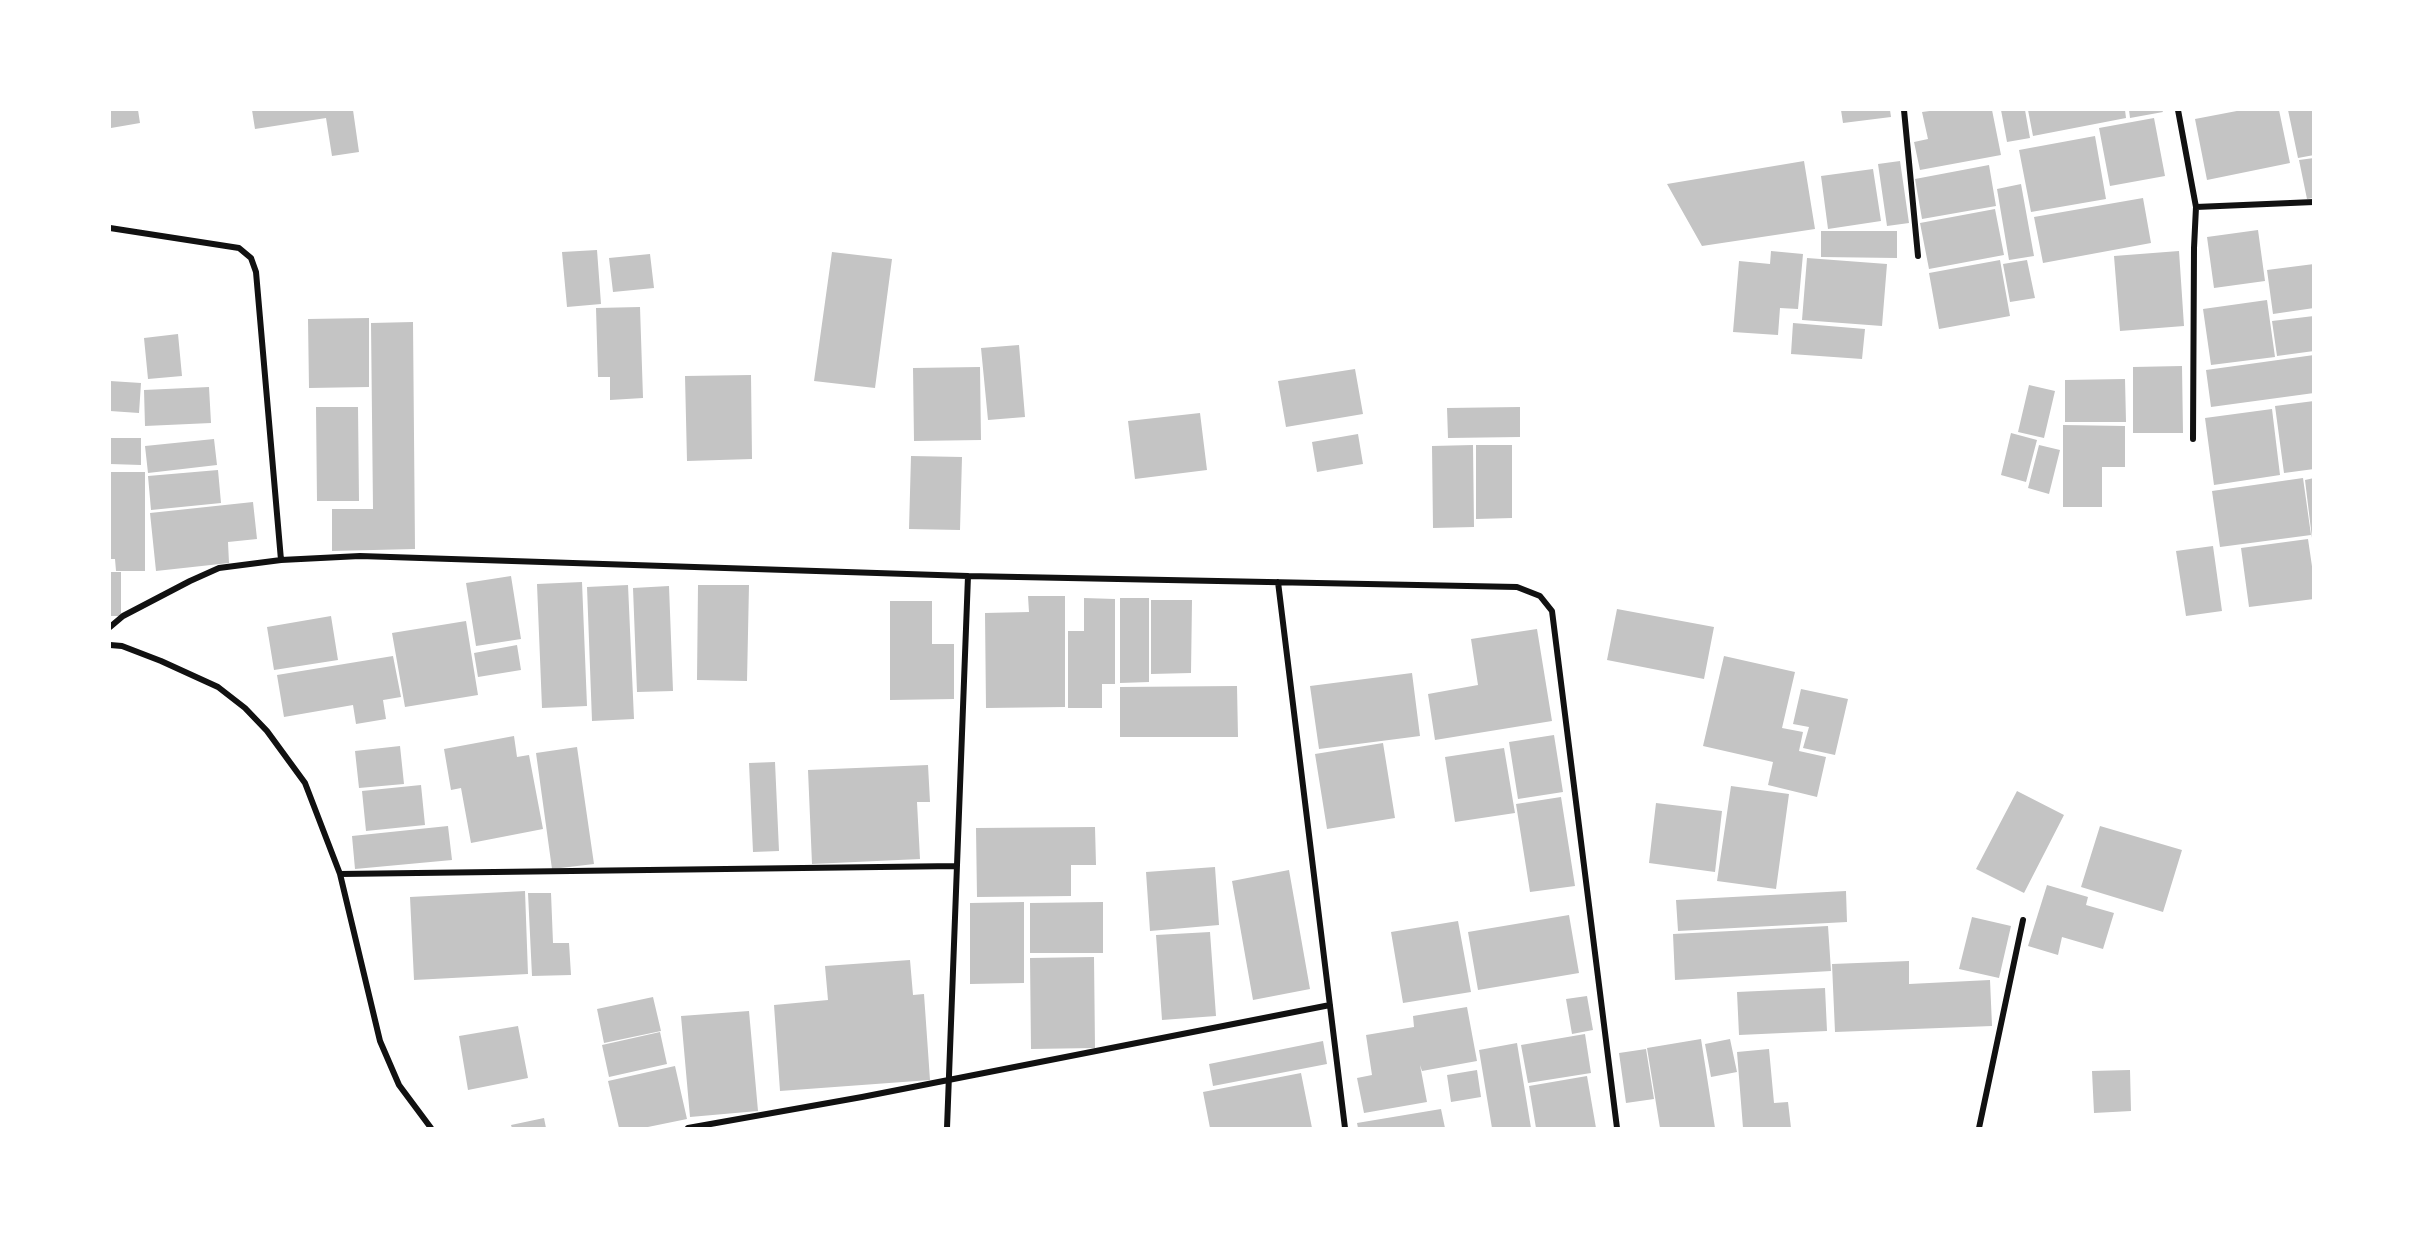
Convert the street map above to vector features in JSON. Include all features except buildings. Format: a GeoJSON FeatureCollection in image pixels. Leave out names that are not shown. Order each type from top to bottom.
{"type":"FeatureCollection","features":[{"type":"Feature","properties":{"kind":"street"},"geometry":{"type":"LineString","coordinates":[[1904,110],[1918,256]]}},
{"type":"Feature","properties":{"kind":"street"},"geometry":{"type":"LineString","coordinates":[[2178,110],[2196,207],[2193,439]]}},
{"type":"Feature","properties":{"kind":"street"},"geometry":{"type":"LineString","coordinates":[[2196,207],[2313,202]]}},
{"type":"Feature","properties":{"kind":"street"},"geometry":{"type":"LineString","coordinates":[[110,228],[239,248],[251,258],[256,272],[281,560]]}},
{"type":"Feature","properties":{"kind":"street"},"geometry":{"type":"LineString","coordinates":[[110,627],[123,616],[143,605],[219,568],[281,560],[360,556],[968,576],[1517,587],[1540,596],[1552,611],[1617,1128]]}},
{"type":"Feature","properties":{"kind":"street"},"geometry":{"type":"LineString","coordinates":[[947,1128],[968,576]]}},
{"type":"Feature","properties":{"kind":"street"},"geometry":{"type":"LineString","coordinates":[[1278,582],[1346,1128]]}},
{"type":"Feature","properties":{"kind":"street"},"geometry":{"type":"LineString","coordinates":[[110,645],[122,646],[151,657],[218,687],[245,708],[267,731],[305,783],[340,874],[380,1041],[399,1084],[431,1128]]}},
{"type":"Feature","properties":{"kind":"street"},"geometry":{"type":"LineString","coordinates":[[340,874],[957,866]]}},
{"type":"Feature","properties":{"kind":"street"},"geometry":{"type":"LineString","coordinates":[[1979,1128],[2023,920]]}},
{"type":"Feature","properties":{"kind":"street"},"geometry":{"type":"LineString","coordinates":[[688,1128],[1330,1005]]}}]}
